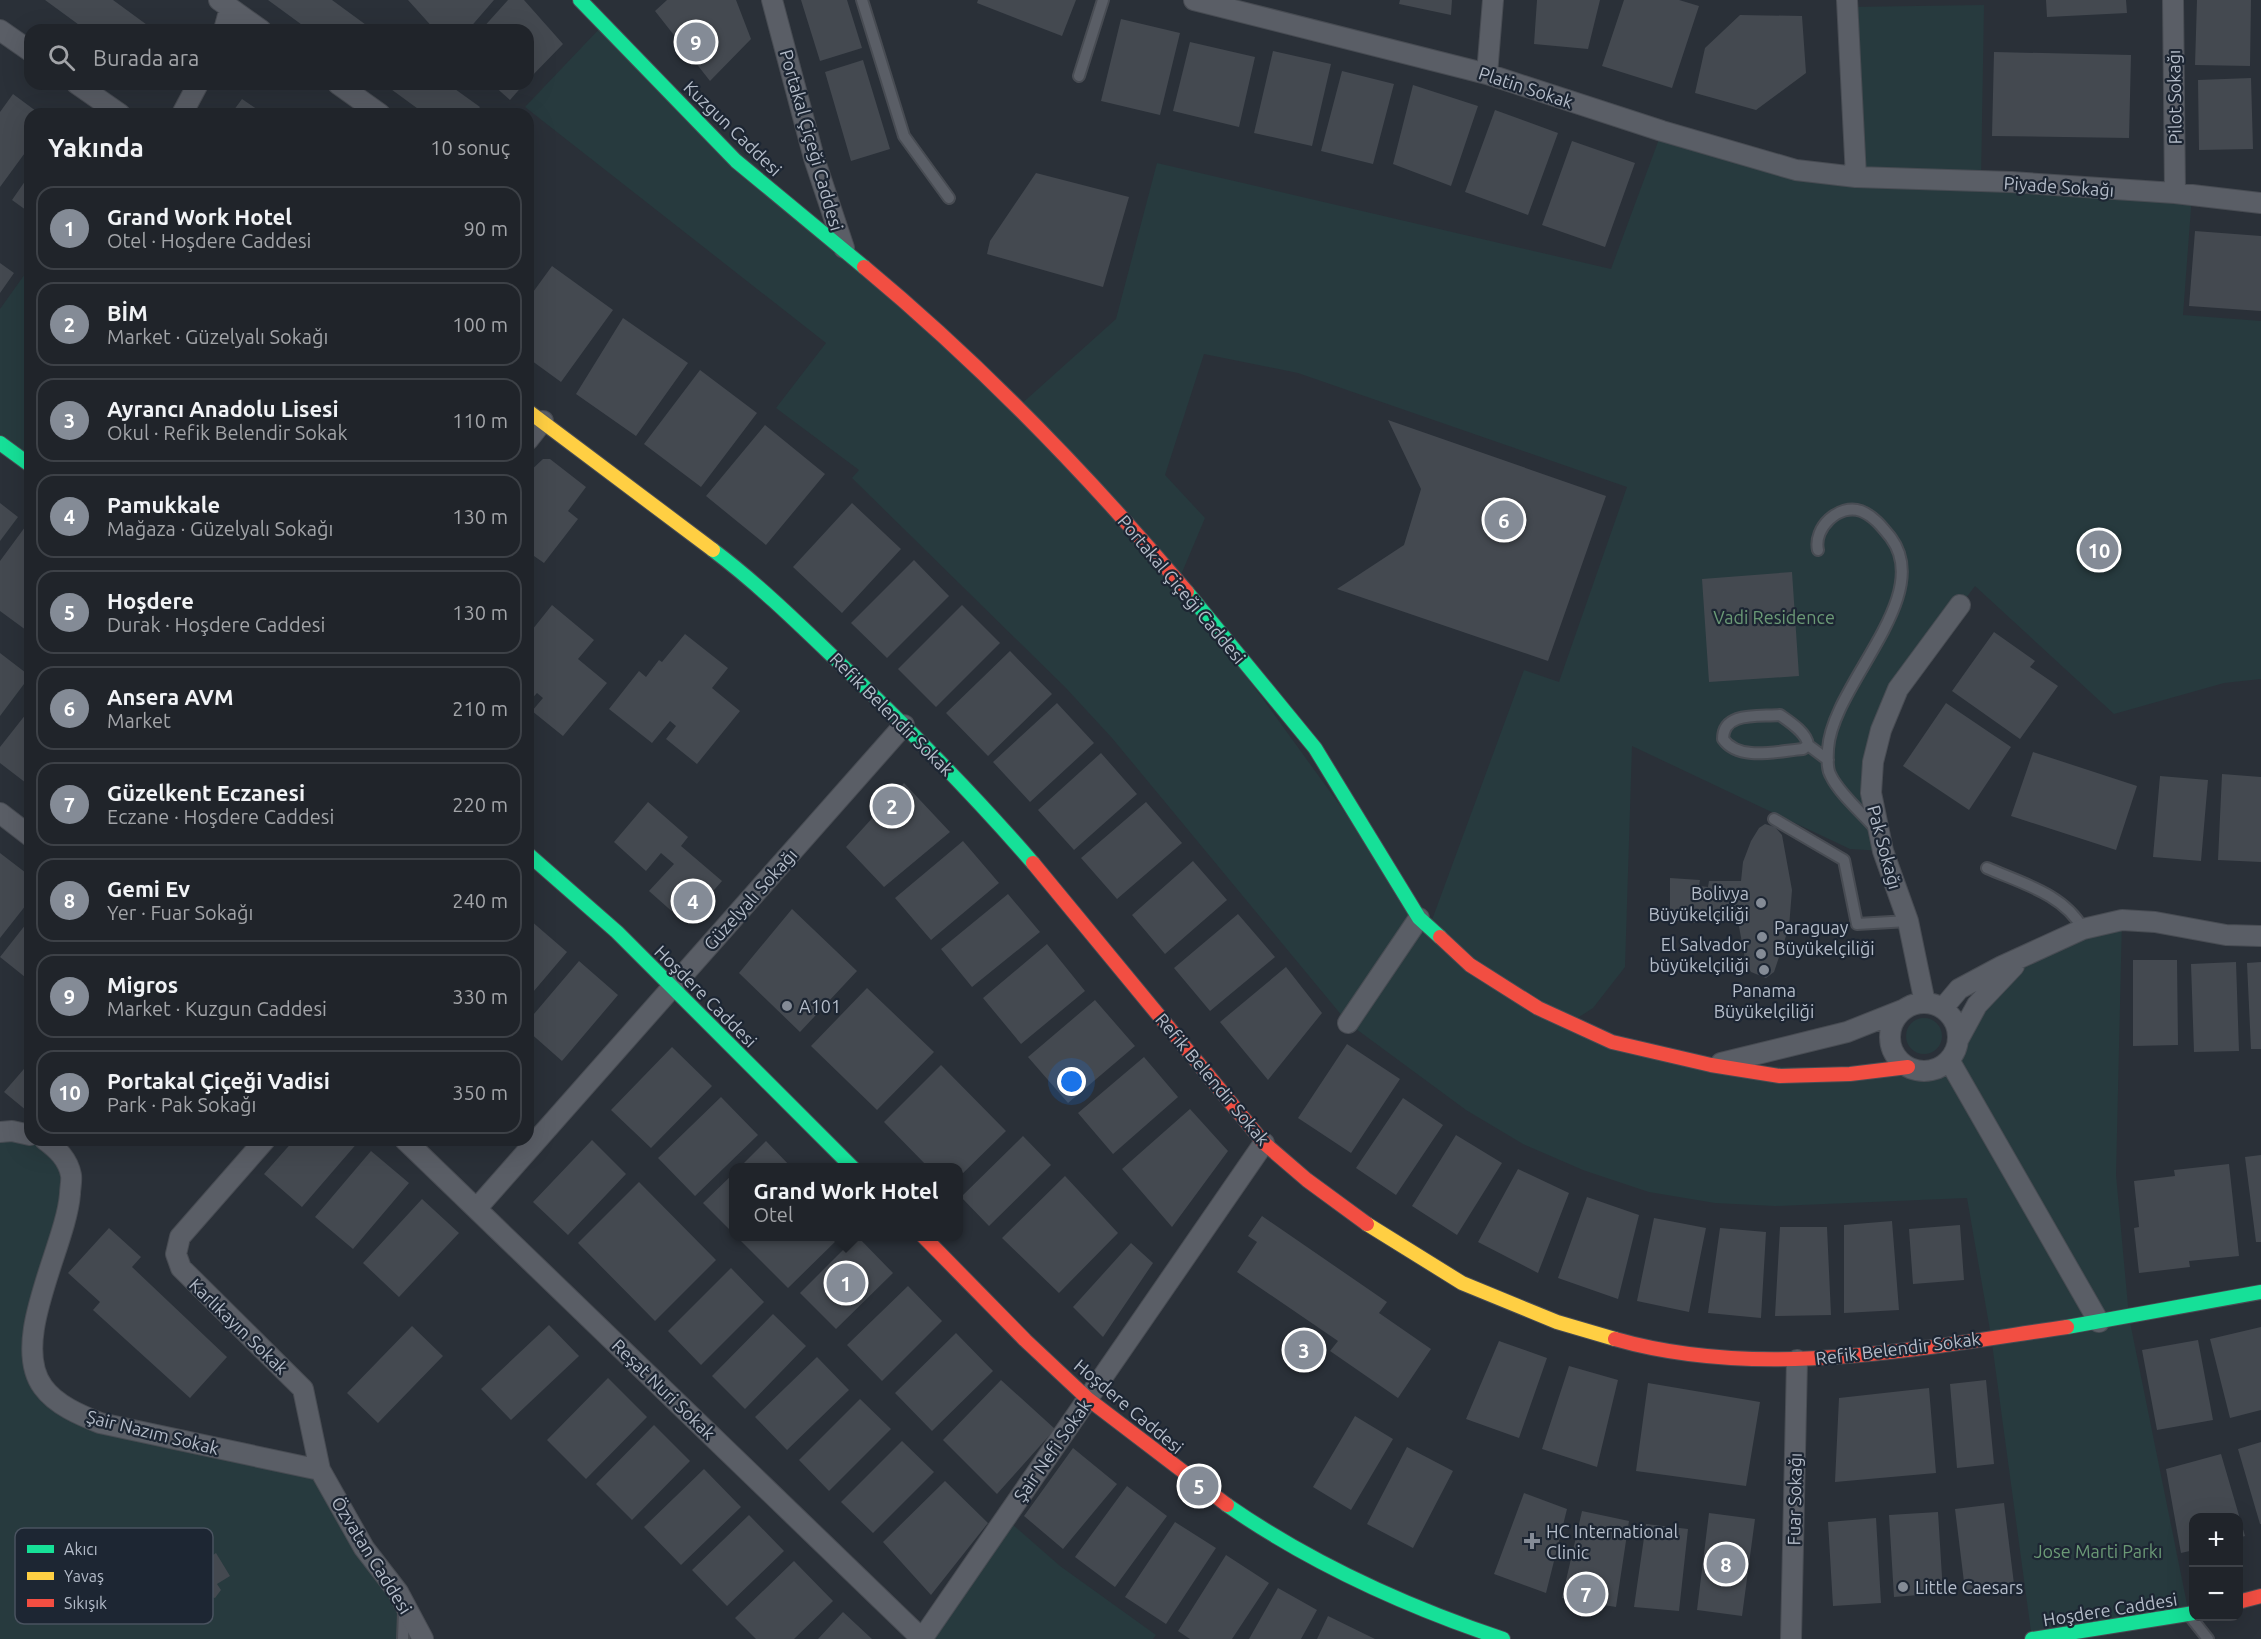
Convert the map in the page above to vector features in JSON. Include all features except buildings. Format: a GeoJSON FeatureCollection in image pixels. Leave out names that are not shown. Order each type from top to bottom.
{"type":"FeatureCollection","features":[{"type":"Feature","properties":{"kind":"street","name":"Kuzgun Caddesi"},"geometry":{"type":"LineString","coordinates":[[579,0],[736,161],[844,248]]}},
{"type":"Feature","properties":{"kind":"street","name":"Portakal Çiçeği Caddesi"},"geometry":{"type":"LineString","coordinates":[[772,0],[814,158],[844,248],[975,364],[1087,477],[1186,591],[1315,748],[1419,918],[1470,965],[1538,1008],[1612,1042],[1711,1065],[1780,1076],[1850,1074],[1908,1067],[1930,1070],[1949,1060]]}},
{"type":"Feature","properties":{"kind":"street","name":"Platin Sokak"},"geometry":{"type":"LineString","coordinates":[[1194,0],[1487,74],[1662,131],[1796,170],[1856,177]]}},
{"type":"Feature","properties":{"kind":"street"},"geometry":{"type":"LineString","coordinates":[[1487,74],[1493,0]]}},
{"type":"Feature","properties":{"kind":"street"},"geometry":{"type":"LineString","coordinates":[[1847,0],[1856,177]]}},
{"type":"Feature","properties":{"kind":"street","name":"Pilot Sokağı"},"geometry":{"type":"LineString","coordinates":[[2173,0],[2175,193]]}},
{"type":"Feature","properties":{"kind":"street"},"geometry":{"type":"LineString","coordinates":[[224,24],[225,4]]}},
{"type":"Feature","properties":{"kind":"street"},"geometry":{"type":"LineString","coordinates":[[225,4],[253,24]]}},
{"type":"Feature","properties":{"kind":"street"},"geometry":{"type":"LineString","coordinates":[[0,30],[24,47]]}},
{"type":"Feature","properties":{"kind":"street"},"geometry":{"type":"LineString","coordinates":[[86,90],[111,108]]}},
{"type":"Feature","properties":{"kind":"street"},"geometry":{"type":"LineString","coordinates":[[185,108],[195,90]]}},
{"type":"Feature","properties":{"kind":"street"},"geometry":{"type":"LineString","coordinates":[[346,90],[372,108]]}},
{"type":"Feature","properties":{"kind":"street","name":"Piyade Sokağı"},"geometry":{"type":"LineString","coordinates":[[1856,177],[2011,182],[2175,193],[2261,203]]}},
{"type":"Feature","properties":{"kind":"street","name":"Refik Belendir Sokak"},"geometry":{"type":"LineString","coordinates":[[535,416],[755,582],[904,725],[1010,836],[1126,973],[1216,1088],[1264,1143],[1307,1180],[1421,1260],[1462,1283],[1508,1304],[1557,1322],[1626,1342],[1706,1355],[1797,1360],[1883,1353],[2099,1322],[2261,1292]]}},
{"type":"Feature","properties":{"kind":"street"},"geometry":{"type":"LineString","coordinates":[[0,442],[24,460]]}},
{"type":"Feature","properties":{"kind":"street","name":"Pak Sokağı"},"geometry":{"type":"LineString","coordinates":[[1934,1006],[1908,921],[1883,851],[1871,793],[1873,762],[1881,730],[1898,689],[1960,605]]}},
{"type":"Feature","properties":{"kind":"street","name":"Güzelyalı Sokağı"},"geometry":{"type":"LineString","coordinates":[[534,1144],[904,725]]}},
{"type":"Feature","properties":{"kind":"street"},"geometry":{"type":"LineString","coordinates":[[0,813],[24,832]]}},
{"type":"Feature","properties":{"kind":"street","name":"Hoşdere Caddesi"},"geometry":{"type":"LineString","coordinates":[[534,859],[617,932],[849,1163]]}},
{"type":"Feature","properties":{"kind":"street"},"geometry":{"type":"LineString","coordinates":[[1348,1023],[1419,918]]}},
{"type":"Feature","properties":{"kind":"street"},"geometry":{"type":"LineString","coordinates":[[1958,1040],[1955,1022],[1934,1006],[1959,988],[2083,929],[2122,920],[2155,922],[2226,935],[2261,936]]}},
{"type":"Feature","properties":{"kind":"street"},"geometry":{"type":"LineString","coordinates":[[2025,956],[1977,1005],[1949,1060],[2099,1322]]}},
{"type":"Feature","properties":{"kind":"street","name":"Portakal Çiçeği Caddesi"},"geometry":{"type":"LineString","coordinates":[[1711,1065],[1847,1032],[1905,1009],[1934,1006]]}},
{"type":"Feature","properties":{"kind":"street"},"geometry":{"type":"LineString","coordinates":[[1905,1009],[1892,1027],[1890,1039],[1899,1060],[1908,1067]]}},
{"type":"Feature","properties":{"kind":"street"},"geometry":{"type":"LineString","coordinates":[[0,1132],[12,1131],[24,1134]]}},
{"type":"Feature","properties":{"kind":"street","name":"Şair Nefi Sokak"},"geometry":{"type":"LineString","coordinates":[[922,1639],[1264,1143]]}},
{"type":"Feature","properties":{"kind":"street","name":"Şair Nazım Sokak"},"geometry":{"type":"LineString","coordinates":[[53,1146],[61,1152],[71,1176],[69,1209],[32,1334],[32,1360],[43,1386],[71,1411],[100,1424],[320,1470]]}},
{"type":"Feature","properties":{"kind":"street","name":"Karlıkayın Sokak"},"geometry":{"type":"LineString","coordinates":[[260,1146],[180,1237],[176,1254],[181,1268],[303,1389],[320,1470]]}},
{"type":"Feature","properties":{"kind":"street","name":"Reşat Nuri Sokak"},"geometry":{"type":"LineString","coordinates":[[411,1146],[922,1639]]}},
{"type":"Feature","properties":{"kind":"street","name":"Güzelyalı Sokağı"},"geometry":{"type":"LineString","coordinates":[[477,1208],[532,1146]]}},
{"type":"Feature","properties":{"kind":"street","name":"Hoşdere Caddesi"},"geometry":{"type":"LineString","coordinates":[[928,1241],[1088,1398],[1199,1486],[1283,1542],[1398,1602],[1503,1639]]}},
{"type":"Feature","properties":{"kind":"street","name":"Fuar Sokağı"},"geometry":{"type":"LineString","coordinates":[[1791,1639],[1797,1360]]}},
{"type":"Feature","properties":{"kind":"street","name":"Özvatan Caddesi"},"geometry":{"type":"LineString","coordinates":[[320,1470],[364,1548],[404,1604],[423,1639]]}},
{"type":"Feature","properties":{"kind":"street"},"geometry":{"type":"LineString","coordinates":[[2243,1601],[2261,1596]]}},
{"type":"Feature","properties":{"kind":"street","name":"Hoşdere Caddesi"},"geometry":{"type":"LineString","coordinates":[[2040,1639],[2076,1636],[2189,1614]]}},
{"type":"Feature","properties":{"kind":"lane"},"geometry":{"type":"LineString","coordinates":[[862,0],[904,136],[949,198]]}},
{"type":"Feature","properties":{"kind":"lane"},"geometry":{"type":"LineString","coordinates":[[1078,76],[1103,0]]}},
{"type":"Feature","properties":{"kind":"lane"},"geometry":{"type":"LineString","coordinates":[[1818,550],[1818,538],[1829,519],[1847,510],[1858,510],[1869,515],[1893,541],[1899,553],[1900,588],[1893,613],[1878,643],[1853,680],[1837,713],[1829,737],[1830,776],[1879,833]]}},
{"type":"Feature","properties":{"kind":"lane"},"geometry":{"type":"LineString","coordinates":[[1809,745],[1803,748],[1744,753],[1734,751],[1727,746],[1723,739],[1723,731],[1733,719],[1780,715],[1808,739],[1809,745],[1828,760]]}},
{"type":"Feature","properties":{"kind":"lane"},"geometry":{"type":"LineString","coordinates":[[1774,819],[1844,860],[1857,924],[1908,921]]}},
{"type":"Feature","properties":{"kind":"lane"},"geometry":{"type":"LineString","coordinates":[[1987,868],[2051,896],[2078,919],[2083,929]]}},
{"type":"Feature","properties":{"kind":"lane"},"geometry":{"type":"LineString","coordinates":[[403,1639],[404,1604]]}},
{"type":"Feature","properties":{"kind":"lane"},"geometry":{"type":"LineString","coordinates":[[2196,1621],[2208,1639]]}},
{"type":"Feature","properties":{"kind":"green space"},"geometry":{"type":"Polygon","coordinates":[[[1984,5],[1981,181],[2192,195],[2183,315],[2261,321],[2261,679],[2224,683],[2114,714],[1975,586],[1898,689],[1873,762],[1883,851],[1850,849],[1632,746],[1625,967],[1593,1008],[1568,1024],[1711,1065],[1930,1070],[1949,1060],[1958,1040],[2025,956],[2122,920],[2116,1175],[2129,1317],[2189,1614],[2032,1639],[1991,1336],[1967,1198],[1775,1206],[1715,1203],[1649,1192],[1583,1170],[1523,1144],[1466,1110],[1348,1023],[1112,738],[1065,687],[852,478],[859,470],[776,408],[826,343],[534,114],[534,108],[525,107],[603,25],[1018,407],[1116,319],[1157,163],[1611,269],[1662,131],[1855,177],[1847,7],[1984,5]],[[1204,354],[1165,475],[1205,518],[1178,582],[1429,928],[1524,670],[1559,682],[1627,487],[1298,373],[1204,354]]]}},
{"type":"Feature","properties":{"kind":"green space"},"geometry":{"type":"Polygon","coordinates":[[[24,275],[24,461],[0,443],[0,309],[24,275]]]}},
{"type":"Feature","properties":{"kind":"green space"},"geometry":{"type":"Polygon","coordinates":[[[1924,1018],[1936,1024],[1942,1036],[1936,1048],[1924,1054],[1912,1048],[1906,1036],[1912,1024],[1924,1018]]]}},
{"type":"Feature","properties":{"kind":"green space"},"geometry":{"type":"Polygon","coordinates":[[[0,1132],[24,1136],[24,1146],[49,1146],[71,1176],[32,1360],[71,1411],[320,1470],[423,1639],[0,1639],[0,1132]]]}},
{"type":"Feature","properties":{"kind":"green space"},"geometry":{"type":"Polygon","coordinates":[[[1005,1518],[1060,1566],[1156,1635],[1153,1639],[922,1639],[1005,1518]]]}},
{"type":"Feature","properties":{"kind":"traffic: fast"},"geometry":{"type":"LineString","coordinates":[[580,0],[736,161],[864,267]]}},
{"type":"Feature","properties":{"kind":"traffic: fast"},"geometry":{"type":"LineString","coordinates":[[0,443],[24,461]]}},
{"type":"Feature","properties":{"kind":"traffic: fast"},"geometry":{"type":"LineString","coordinates":[[713,550],[766,594],[873,695],[966,789],[1033,863]]}},
{"type":"Feature","properties":{"kind":"traffic: fast"},"geometry":{"type":"LineString","coordinates":[[1187,592],[1315,748],[1419,918],[1440,937]]}},
{"type":"Feature","properties":{"kind":"traffic: fast"},"geometry":{"type":"LineString","coordinates":[[534,859],[617,932],[848,1163]]}},
{"type":"Feature","properties":{"kind":"traffic: fast"},"geometry":{"type":"LineString","coordinates":[[2067,1327],[2261,1292]]}},
{"type":"Feature","properties":{"kind":"traffic: fast"},"geometry":{"type":"LineString","coordinates":[[1227,1505],[1292,1546],[1360,1582],[1430,1612],[1503,1639]]}},
{"type":"Feature","properties":{"kind":"traffic: fast"},"geometry":{"type":"LineString","coordinates":[[2032,1639],[2189,1614]]}},
{"type":"Feature","properties":{"kind":"traffic: slow"},"geometry":{"type":"LineString","coordinates":[[534,416],[713,550]]}},
{"type":"Feature","properties":{"kind":"traffic: slow"},"geometry":{"type":"LineString","coordinates":[[1367,1224],[1462,1283],[1557,1322],[1615,1339]]}},
{"type":"Feature","properties":{"kind":"traffic: jam"},"geometry":{"type":"LineString","coordinates":[[864,267],[951,343],[1033,423],[1112,506],[1187,592]]}},
{"type":"Feature","properties":{"kind":"traffic: jam"},"geometry":{"type":"LineString","coordinates":[[1033,863],[1264,1143],[1307,1180],[1367,1224]]}},
{"type":"Feature","properties":{"kind":"traffic: jam"},"geometry":{"type":"LineString","coordinates":[[1440,937],[1470,965],[1538,1008],[1612,1042],[1711,1065],[1780,1076],[1850,1074],[1908,1067]]}},
{"type":"Feature","properties":{"kind":"traffic: jam"},"geometry":{"type":"LineString","coordinates":[[928,1241],[1025,1340],[1088,1399],[1227,1505]]}},
{"type":"Feature","properties":{"kind":"traffic: jam"},"geometry":{"type":"LineString","coordinates":[[1615,1339],[1670,1351],[1727,1358],[1783,1359],[1841,1357],[1898,1351],[2067,1327]]}},
{"type":"Feature","properties":{"kind":"traffic: jam"},"geometry":{"type":"LineString","coordinates":[[2243,1601],[2261,1596]]}},
{"type":"Feature","properties":{"kind":"place","name":"Migros"},"geometry":{"type":"Point","coordinates":[696,42]}},
{"type":"Feature","properties":{"kind":"place","name":"Ansera AVM"},"geometry":{"type":"Point","coordinates":[1504,520]}},
{"type":"Feature","properties":{"kind":"place","name":"Portakal Çiçeği Vadisi"},"geometry":{"type":"Point","coordinates":[2099,550]}},
{"type":"Feature","properties":{"kind":"place","name":"BİM"},"geometry":{"type":"Point","coordinates":[892,806]}},
{"type":"Feature","properties":{"kind":"place","name":"Pamukkale"},"geometry":{"type":"Point","coordinates":[693,901]}},
{"type":"Feature","properties":{"kind":"place","name":"Bolivya Büyükelçiliği"},"geometry":{"type":"Point","coordinates":[1761,903]}},
{"type":"Feature","properties":{"kind":"place","name":"Paraguay Büyükelçiliği"},"geometry":{"type":"Point","coordinates":[1762,937]}},
{"type":"Feature","properties":{"kind":"place","name":"El Salvador büyükelçiliği"},"geometry":{"type":"Point","coordinates":[1761,954]}},
{"type":"Feature","properties":{"kind":"place","name":"Panama Büyükelçiliği"},"geometry":{"type":"Point","coordinates":[1764,970]}},
{"type":"Feature","properties":{"kind":"place","name":"A101"},"geometry":{"type":"Point","coordinates":[787,1006]}},
{"type":"Feature","properties":{"kind":"place","name":"Grand Work Hotel"},"geometry":{"type":"Point","coordinates":[846,1283]}},
{"type":"Feature","properties":{"kind":"place","name":"Ayrancı Anadolu Lisesi"},"geometry":{"type":"Point","coordinates":[1304,1350]}},
{"type":"Feature","properties":{"kind":"place","name":"Hoşdere"},"geometry":{"type":"Point","coordinates":[1199,1486]}},
{"type":"Feature","properties":{"kind":"place","name":"HC International Clinic"},"geometry":{"type":"Point","coordinates":[1532,1541]}},
{"type":"Feature","properties":{"kind":"place","name":"Gemi Ev"},"geometry":{"type":"Point","coordinates":[1726,1564]}},
{"type":"Feature","properties":{"kind":"place","name":"Little Caesars"},"geometry":{"type":"Point","coordinates":[1903,1587]}},
{"type":"Feature","properties":{"kind":"place","name":"Güzelkent Eczanesi"},"geometry":{"type":"Point","coordinates":[1586,1594]}},
{"type":"Feature","properties":{"kind":"park label","name":"Vadi Residence"},"geometry":{"type":"Point","coordinates":[1774,617]}},
{"type":"Feature","properties":{"kind":"park label","name":"Jose Marti Parkı"},"geometry":{"type":"Point","coordinates":[2098,1551]}}]}
